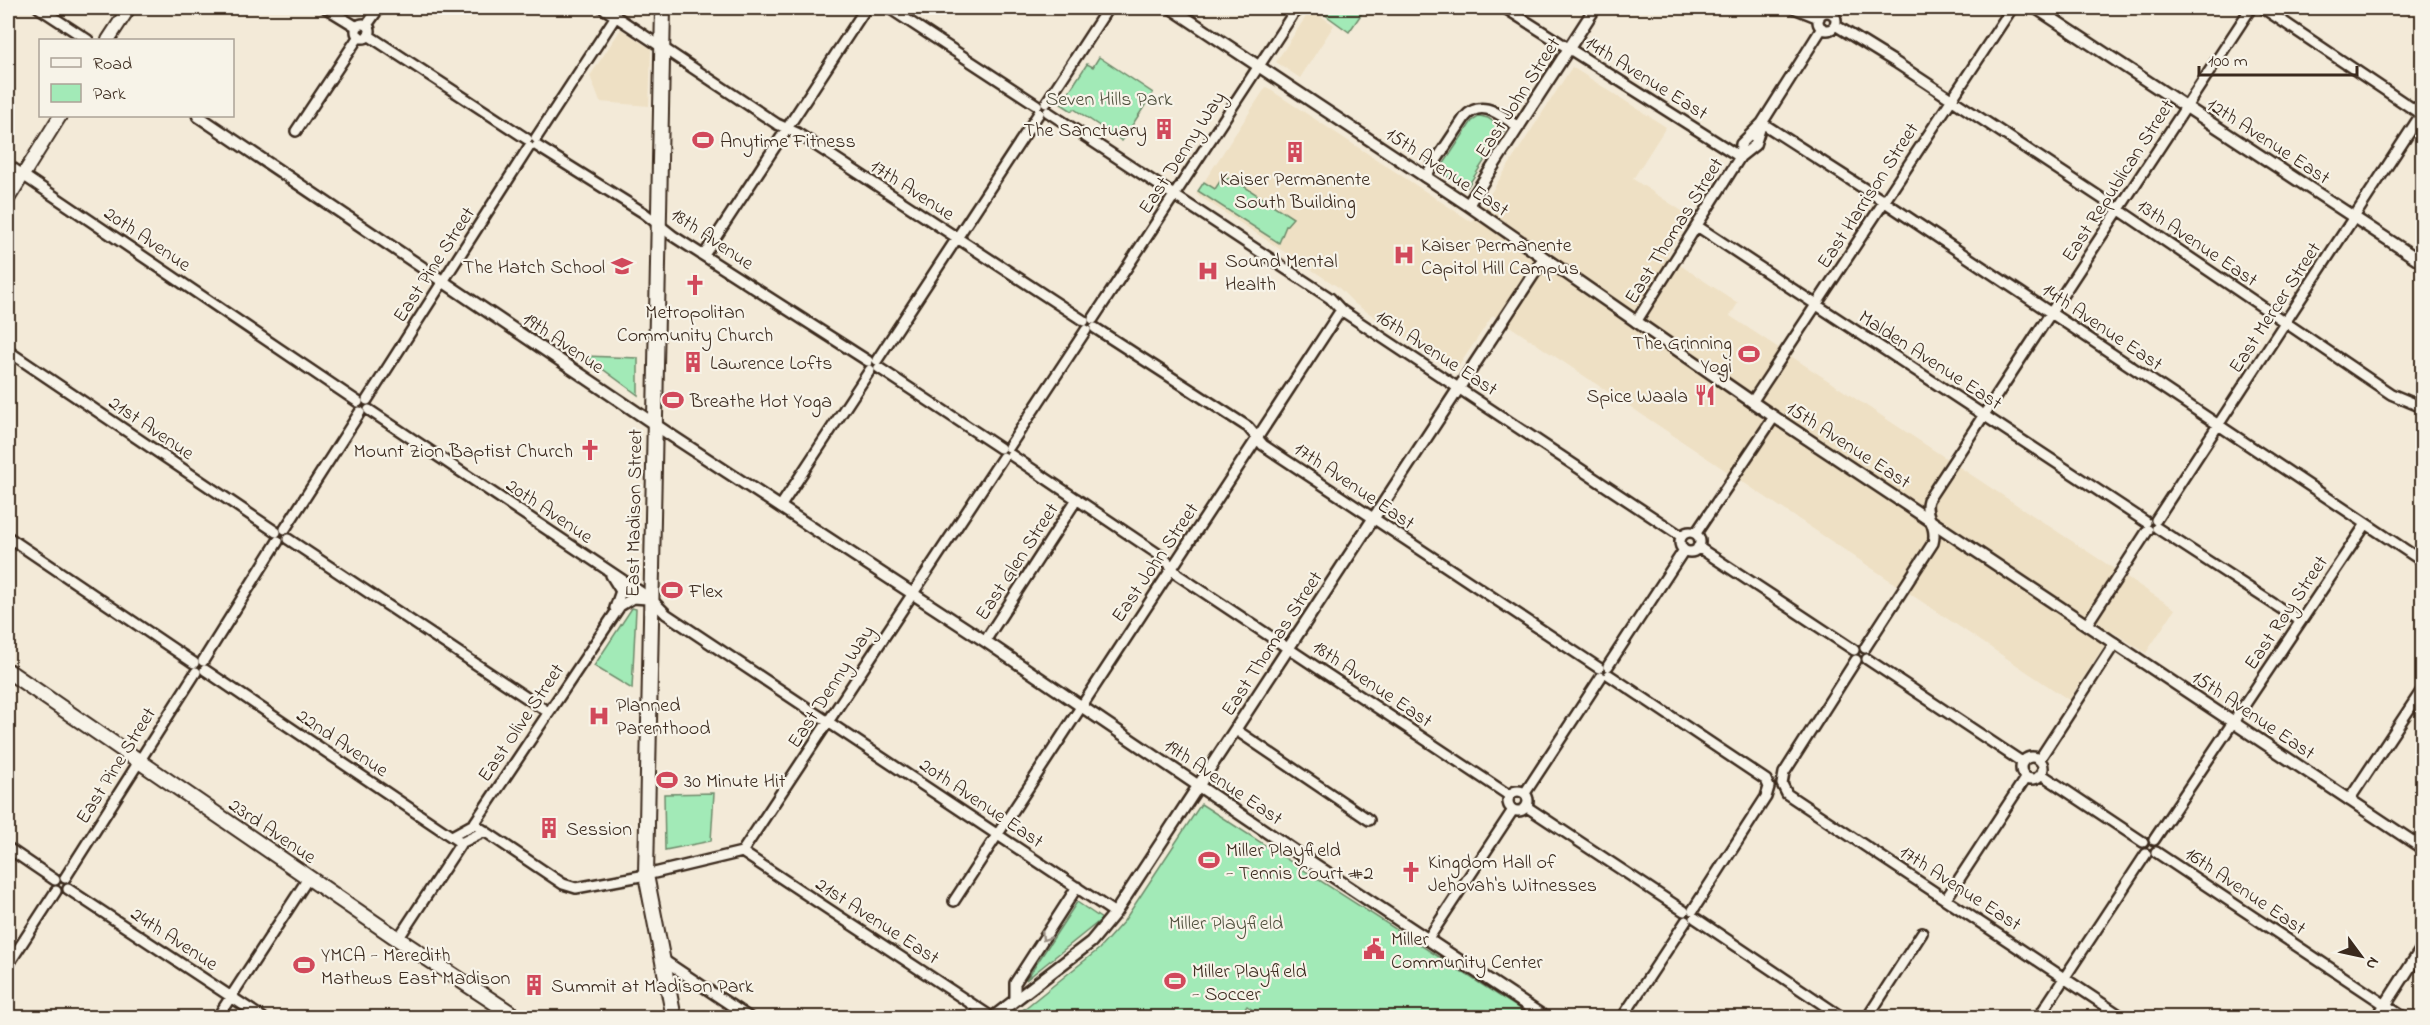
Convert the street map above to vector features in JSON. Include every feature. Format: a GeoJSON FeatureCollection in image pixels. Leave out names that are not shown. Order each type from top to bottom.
{"type":"FeatureCollection","features":[{"type":"Feature","properties":{"kind":"main road"},"geometry":{"type":"LineString","coordinates":[[109,39],[129,8]]}},
{"type":"Feature","properties":{"kind":"main road","name":"East Madison Street"},"geometry":{"type":"LineString","coordinates":[[663,8],[646,875],[674,1017]]}},
{"type":"Feature","properties":{"kind":"main road"},"geometry":{"type":"LineString","coordinates":[[8,199],[59,117]]}},
{"type":"Feature","properties":{"kind":"main road","name":"23rd Avenue"},"geometry":{"type":"LineString","coordinates":[[8,671],[398,939],[518,1017]]}},
{"type":"Feature","properties":{"kind":"street"},"geometry":{"type":"LineString","coordinates":[[39,8],[86,39]]}},
{"type":"Feature","properties":{"kind":"street","name":"18th Avenue"},"geometry":{"type":"LineString","coordinates":[[326,8],[1006,452]]}},
{"type":"Feature","properties":{"kind":"street"},"geometry":{"type":"LineString","coordinates":[[297,131],[379,8]]}},
{"type":"Feature","properties":{"kind":"street","name":"17th Avenue"},"geometry":{"type":"LineString","coordinates":[[603,8],[786,129],[797,133],[1090,324]]}},
{"type":"Feature","properties":{"kind":"street"},"geometry":{"type":"LineString","coordinates":[[704,255],[866,8]]}},
{"type":"Feature","properties":{"kind":"street","name":"16th Avenue East"},"geometry":{"type":"LineString","coordinates":[[889,8],[1330,298],[1341,310],[1682,536]]}},
{"type":"Feature","properties":{"kind":"street"},"geometry":{"type":"LineString","coordinates":[[780,507],[1108,8]]}},
{"type":"Feature","properties":{"kind":"street","name":"15th Avenue East"},"geometry":{"type":"LineString","coordinates":[[1171,8],[1468,205],[1774,417],[2422,848]]}},
{"type":"Feature","properties":{"kind":"street","name":"East Denny Way"},"geometry":{"type":"LineString","coordinates":[[742,852],[1258,66],[1293,14],[1301,8]]}},
{"type":"Feature","properties":{"kind":"street","name":"14th Avenue East"},"geometry":{"type":"LineString","coordinates":[[1505,8],[1740,157]]}},
{"type":"Feature","properties":{"kind":"street","name":"East John Street"},"geometry":{"type":"LineString","coordinates":[[1468,205],[1595,8]]}},
{"type":"Feature","properties":{"kind":"street"},"geometry":{"type":"LineString","coordinates":[[1794,8],[1819,18]]}},
{"type":"Feature","properties":{"kind":"street","name":"East Harrison Street"},"geometry":{"type":"LineString","coordinates":[[1752,402],[2012,8]]}},
{"type":"Feature","properties":{"kind":"street","name":"12th Avenue East"},"geometry":{"type":"LineString","coordinates":[[2036,8],[2422,262]]}},
{"type":"Feature","properties":{"kind":"street","name":"East Republican Street"},"geometry":{"type":"LineString","coordinates":[[1865,648],[1933,543],[1935,535],[1926,509],[1928,501],[2251,8]]}},
{"type":"Feature","properties":{"kind":"street"},"geometry":{"type":"LineString","coordinates":[[2263,8],[2422,114]]}},
{"type":"Feature","properties":{"kind":"street"},"geometry":{"type":"LineString","coordinates":[[1833,10],[1834,25],[1828,29],[1822,28],[1819,18],[1824,12],[1833,10]]}},
{"type":"Feature","properties":{"kind":"street","name":"East Pine Street"},"geometry":{"type":"LineString","coordinates":[[60,879],[139,762],[363,406],[532,142],[616,16]]}},
{"type":"Feature","properties":{"kind":"street","name":"13th Avenue East"},"geometry":{"type":"LineString","coordinates":[[1834,25],[1952,99],[2391,394],[2422,407]]}},
{"type":"Feature","properties":{"kind":"street","name":"East Thomas Street"},"geometry":{"type":"LineString","coordinates":[[1636,322],[1740,157],[1741,144],[1747,135],[1762,123],[1822,28]]}},
{"type":"Feature","properties":{"kind":"street"},"geometry":{"type":"LineString","coordinates":[[1425,177],[1472,110],[1482,108],[1490,110],[1519,128]]}},
{"type":"Feature","properties":{"kind":"street","name":"East Mercer Street"},"geometry":{"type":"LineString","coordinates":[[2086,624],[2422,114]]}},
{"type":"Feature","properties":{"kind":"street","name":"19th Avenue"},"geometry":{"type":"LineString","coordinates":[[199,117],[655,425],[912,593]]}},
{"type":"Feature","properties":{"kind":"street","name":"14th Avenue East"},"geometry":{"type":"LineString","coordinates":[[1762,123],[2051,312],[2422,561]]}},
{"type":"Feature","properties":{"kind":"street","name":"20th Avenue"},"geometry":{"type":"LineString","coordinates":[[8,165],[651,599],[666,614],[828,722]]}},
{"type":"Feature","properties":{"kind":"street","name":"Malden Avenue East"},"geometry":{"type":"LineString","coordinates":[[1697,226],[2300,621]]}},
{"type":"Feature","properties":{"kind":"street","name":"East Thomas Street"},"geometry":{"type":"LineString","coordinates":[[993,1017],[1091,942],[1115,913],[1544,258]]}},
{"type":"Feature","properties":{"kind":"street","name":"East John Street"},"geometry":{"type":"LineString","coordinates":[[954,901],[1341,310]]}},
{"type":"Feature","properties":{"kind":"street","name":"17th Avenue East"},"geometry":{"type":"LineString","coordinates":[[1090,324],[1248,427],[1263,445],[1766,780],[1769,787],[1766,797],[1689,915]]}},
{"type":"Feature","properties":{"kind":"street","name":"21st Avenue"},"geometry":{"type":"LineString","coordinates":[[8,351],[548,712]]}},
{"type":"Feature","properties":{"kind":"street"},"geometry":{"type":"LineString","coordinates":[[1696,533],[1774,417]]}},
{"type":"Feature","properties":{"kind":"street","name":"18th Avenue East"},"geometry":{"type":"LineString","coordinates":[[1006,452],[1164,558],[1178,574],[1510,796]]}},
{"type":"Feature","properties":{"kind":"street","name":"East Glen Street"},"geometry":{"type":"LineString","coordinates":[[985,641],[1077,499]]}},
{"type":"Feature","properties":{"kind":"street","name":"East Roy Street"},"geometry":{"type":"LineString","coordinates":[[2154,840],[2366,524]]}},
{"type":"Feature","properties":{"kind":"street"},"geometry":{"type":"LineString","coordinates":[[1689,531],[1696,533],[1700,539],[1698,547],[1692,552],[1684,550],[1680,543],[1682,536],[1689,531]]}},
{"type":"Feature","properties":{"kind":"street","name":"22nd Avenue"},"geometry":{"type":"LineString","coordinates":[[8,537],[461,843]]}},
{"type":"Feature","properties":{"kind":"street"},"geometry":{"type":"LineString","coordinates":[[1698,547],[1854,650]]}},
{"type":"Feature","properties":{"kind":"street"},"geometry":{"type":"LineString","coordinates":[[1525,793],[1684,550]]}},
{"type":"Feature","properties":{"kind":"street"},"geometry":{"type":"LineString","coordinates":[[610,573],[621,591],[620,596]]}},
{"type":"Feature","properties":{"kind":"street"},"geometry":{"type":"LineString","coordinates":[[620,596],[628,589],[634,589]]}},
{"type":"Feature","properties":{"kind":"street","name":"19th Avenue East"},"geometry":{"type":"LineString","coordinates":[[912,593],[1546,1017]]}},
{"type":"Feature","properties":{"kind":"street","name":"East Olive Street"},"geometry":{"type":"LineString","coordinates":[[452,836],[474,824],[609,618],[620,596]]}},
{"type":"Feature","properties":{"kind":"street","name":"East Olive Street"},"geometry":{"type":"LineString","coordinates":[[609,618],[626,600],[651,599]]}},
{"type":"Feature","properties":{"kind":"street"},"geometry":{"type":"LineString","coordinates":[[2039,760],[2115,643]]}},
{"type":"Feature","properties":{"kind":"street"},"geometry":{"type":"LineString","coordinates":[[1854,650],[1858,647],[1865,648],[1868,654],[1862,660]]}},
{"type":"Feature","properties":{"kind":"street"},"geometry":{"type":"LineString","coordinates":[[1854,650],[1853,656],[2022,762]]}},
{"type":"Feature","properties":{"kind":"street","name":"17th Avenue East"},"geometry":{"type":"LineString","coordinates":[[1862,660],[1784,772],[1782,784],[1786,794],[2124,1017]]}},
{"type":"Feature","properties":{"kind":"street"},"geometry":{"type":"LineString","coordinates":[[2349,800],[2422,690]]}},
{"type":"Feature","properties":{"kind":"street","name":"20th Avenue East"},"geometry":{"type":"LineString","coordinates":[[828,722],[1115,913]]}},
{"type":"Feature","properties":{"kind":"street"},"geometry":{"type":"LineString","coordinates":[[1236,730],[1369,820]]}},
{"type":"Feature","properties":{"kind":"street"},"geometry":{"type":"LineString","coordinates":[[2030,757],[2039,760],[2043,766],[2041,774],[2036,778],[2026,777],[2021,771],[2022,762],[2030,757]]}},
{"type":"Feature","properties":{"kind":"street"},"geometry":{"type":"LineString","coordinates":[[2041,774],[2143,842]]}},
{"type":"Feature","properties":{"kind":"street"},"geometry":{"type":"LineString","coordinates":[[1946,899],[2026,777]]}},
{"type":"Feature","properties":{"kind":"street"},"geometry":{"type":"LineString","coordinates":[[1518,791],[1525,793],[1528,799],[1527,807],[1520,812],[1513,810],[1508,802],[1510,796],[1518,791]]}},
{"type":"Feature","properties":{"kind":"street"},"geometry":{"type":"LineString","coordinates":[[1527,807],[1843,1017]]}},
{"type":"Feature","properties":{"kind":"street"},"geometry":{"type":"LineString","coordinates":[[1428,939],[1513,810]]}},
{"type":"Feature","properties":{"kind":"street"},"geometry":{"type":"LineString","coordinates":[[474,824],[563,884],[576,888],[646,875],[742,852]]}},
{"type":"Feature","properties":{"kind":"street"},"geometry":{"type":"LineString","coordinates":[[398,939],[461,843],[484,831]]}},
{"type":"Feature","properties":{"kind":"street"},"geometry":{"type":"LineString","coordinates":[[2148,839],[2154,840],[2158,845],[2156,852],[2153,855],[2146,854],[2142,848],[2143,842],[2148,839]]}},
{"type":"Feature","properties":{"kind":"street"},"geometry":{"type":"LineString","coordinates":[[8,848],[69,884],[68,889],[61,893],[56,891]]}},
{"type":"Feature","properties":{"kind":"street","name":"21st Avenue East"},"geometry":{"type":"LineString","coordinates":[[742,852],[993,1017]]}},
{"type":"Feature","properties":{"kind":"street","name":"16th Avenue East"},"geometry":{"type":"LineString","coordinates":[[2156,852],[2405,1017]]}},
{"type":"Feature","properties":{"kind":"street"},"geometry":{"type":"LineString","coordinates":[[2038,1017],[2146,854]]}},
{"type":"Feature","properties":{"kind":"street"},"geometry":{"type":"LineString","coordinates":[[217,1017],[309,877]]}},
{"type":"Feature","properties":{"kind":"street"},"geometry":{"type":"LineString","coordinates":[[8,965],[56,891],[54,886],[60,879]]}},
{"type":"Feature","properties":{"kind":"street"},"geometry":{"type":"LineString","coordinates":[[1015,1000],[1015,983],[1077,887]]}},
{"type":"Feature","properties":{"kind":"street","name":"24th Avenue"},"geometry":{"type":"LineString","coordinates":[[68,889],[263,1017]]}},
{"type":"Feature","properties":{"kind":"street"},"geometry":{"type":"LineString","coordinates":[[1622,1017],[1689,915]]}},
{"type":"Feature","properties":{"kind":"street"},"geometry":{"type":"LineString","coordinates":[[1867,1017],[1922,933]]}},
{"type":"Feature","properties":{"kind":"street"},"geometry":{"type":"LineString","coordinates":[[2377,1017],[2422,948]]}},
{"type":"Feature","properties":{"kind":"street"},"geometry":{"type":"LineString","coordinates":[[662,959],[750,1017]]}},
{"type":"Feature","properties":{"kind":"shaded area"},"geometry":{"type":"Polygon","coordinates":[[[1317,11],[1334,25],[1300,78],[1276,62],[1309,12],[1317,11]]]}},
{"type":"Feature","properties":{"kind":"shaded area"},"geometry":{"type":"Polygon","coordinates":[[[621,29],[651,49],[649,106],[600,102],[590,76],[621,29]]]}},
{"type":"Feature","properties":{"kind":"shaded area"},"geometry":{"type":"Polygon","coordinates":[[[1572,67],[1666,127],[1633,179],[1691,217],[1666,256],[1738,303],[1730,316],[2175,609],[2146,653],[2113,632],[2069,700],[1493,315],[1456,370],[1355,304],[1338,287],[1196,194],[1266,87],[1472,222],[1572,67]]]}},
{"type":"Feature","properties":{"kind":"green space"},"geometry":{"type":"Polygon","coordinates":[[[1349,8],[1362,13],[1349,32],[1320,11],[1349,8]]]}},
{"type":"Feature","properties":{"kind":"green space","name":"Seven Hills Park"},"geometry":{"type":"Polygon","coordinates":[[[1099,57],[1153,93],[1122,141],[1074,109],[1072,111],[1061,104],[1087,64],[1093,67],[1099,57]]]}},
{"type":"Feature","properties":{"kind":"green space"},"geometry":{"type":"Polygon","coordinates":[[[1480,116],[1488,118],[1505,129],[1466,189],[1439,171],[1472,121],[1480,116]]]}},
{"type":"Feature","properties":{"kind":"green space"},"geometry":{"type":"Polygon","coordinates":[[[1231,178],[1293,218],[1286,226],[1279,243],[1198,191],[1204,182],[1215,189],[1221,180],[1231,178]]]}},
{"type":"Feature","properties":{"kind":"green space"},"geometry":{"type":"Polygon","coordinates":[[[585,356],[638,358],[638,395],[585,356]]]}},
{"type":"Feature","properties":{"kind":"green space"},"geometry":{"type":"Polygon","coordinates":[[[632,608],[636,609],[632,689],[594,666],[632,608]]]}},
{"type":"Feature","properties":{"kind":"green space"},"geometry":{"type":"Polygon","coordinates":[[[714,793],[711,841],[665,850],[664,794],[714,793]]]}},
{"type":"Feature","properties":{"kind":"green space","name":"Miller Playfield"},"geometry":{"type":"Polygon","coordinates":[[[1201,804],[1523,1011],[1518,1018],[1265,1018],[1247,1006],[1239,1017],[1014,1017],[1099,949],[1124,921],[1201,804]]]}},
{"type":"Feature","properties":{"kind":"green space"},"geometry":{"type":"Polygon","coordinates":[[[1077,902],[1102,919],[1026,980],[1077,902]]]}},
{"type":"Feature","properties":{"kind":"place","name":"The Sanctuary"},"geometry":{"type":"Point","coordinates":[1164,129]}},
{"type":"Feature","properties":{"kind":"place","name":"Anytime Fitness"},"geometry":{"type":"Point","coordinates":[703,140]}},
{"type":"Feature","properties":{"kind":"place","name":"Kaiser Permanente South Building"},"geometry":{"type":"Point","coordinates":[1295,152]}},
{"type":"Feature","properties":{"kind":"place","name":"Kaiser Permanente Capitol Hill Campus"},"geometry":{"type":"Point","coordinates":[1404,255]}},
{"type":"Feature","properties":{"kind":"place","name":"The Hatch School"},"geometry":{"type":"Point","coordinates":[622,266]}},
{"type":"Feature","properties":{"kind":"place","name":"Sound Mental Health"},"geometry":{"type":"Point","coordinates":[1208,271]}},
{"type":"Feature","properties":{"kind":"place","name":"Metropolitan Community Church"},"geometry":{"type":"Point","coordinates":[695,285]}},
{"type":"Feature","properties":{"kind":"place","name":"The Grinning Yogi"},"geometry":{"type":"Point","coordinates":[1749,354]}},
{"type":"Feature","properties":{"kind":"place","name":"Lawrence Lofts"},"geometry":{"type":"Point","coordinates":[693,362]}},
{"type":"Feature","properties":{"kind":"place","name":"Spice Waala"},"geometry":{"type":"Point","coordinates":[1705,395]}},
{"type":"Feature","properties":{"kind":"place","name":"Breathe Hot Yoga"},"geometry":{"type":"Point","coordinates":[673,400]}},
{"type":"Feature","properties":{"kind":"place","name":"Mount Zion Baptist Church"},"geometry":{"type":"Point","coordinates":[590,450]}},
{"type":"Feature","properties":{"kind":"place","name":"Flex"},"geometry":{"type":"Point","coordinates":[672,590]}},
{"type":"Feature","properties":{"kind":"place","name":"Planned Parenthood"},"geometry":{"type":"Point","coordinates":[599,716]}},
{"type":"Feature","properties":{"kind":"place","name":"30 Minute Hit"},"geometry":{"type":"Point","coordinates":[667,780]}},
{"type":"Feature","properties":{"kind":"place","name":"Session"},"geometry":{"type":"Point","coordinates":[549,828]}},
{"type":"Feature","properties":{"kind":"place","name":"Miller Playfield - Tennis Court #2"},"geometry":{"type":"Point","coordinates":[1209,860]}},
{"type":"Feature","properties":{"kind":"place","name":"Kingdom Hall of Jehovah's Witnesses"},"geometry":{"type":"Point","coordinates":[1411,872]}},
{"type":"Feature","properties":{"kind":"place","name":"Miller Community Center"},"geometry":{"type":"Point","coordinates":[1374,949]}},
{"type":"Feature","properties":{"kind":"place","name":"YMCA - Meredith Mathews East Madison"},"geometry":{"type":"Point","coordinates":[304,965]}},
{"type":"Feature","properties":{"kind":"place","name":"Miller Playfield - Soccer"},"geometry":{"type":"Point","coordinates":[1175,981]}},
{"type":"Feature","properties":{"kind":"place","name":"Summit at Madison Park"},"geometry":{"type":"Point","coordinates":[534,985]}}]}
